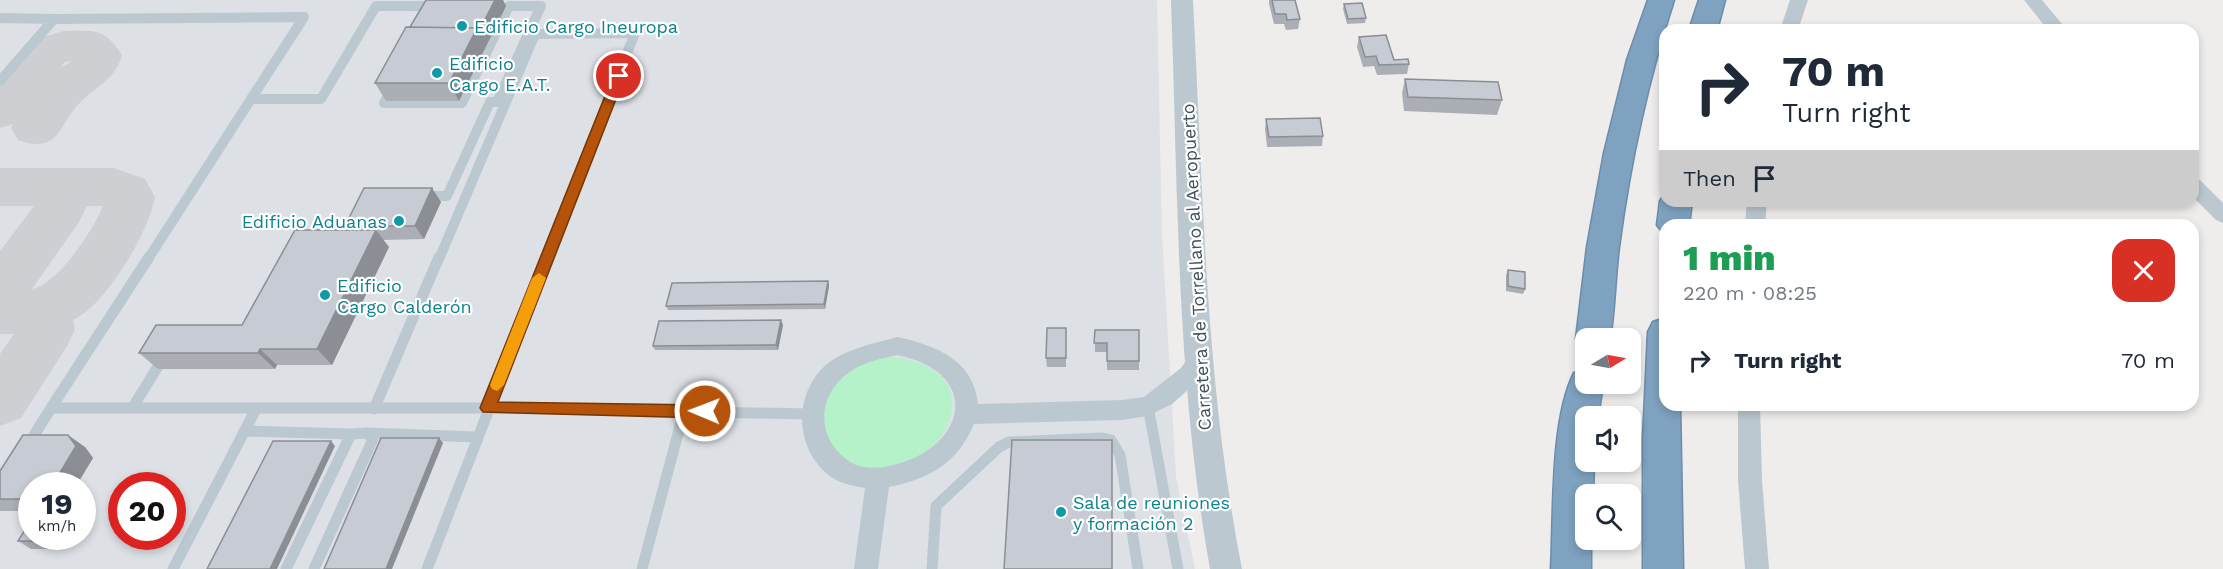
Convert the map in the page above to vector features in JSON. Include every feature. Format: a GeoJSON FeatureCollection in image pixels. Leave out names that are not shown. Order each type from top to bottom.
{"type":"FeatureCollection","features":[{"type":"Feature","properties":{"kind":"highway"},"geometry":{"type":"LineString","coordinates":[[1595,328],[1603,249],[1616,172],[1632,96],[1660,0]]}},
{"type":"Feature","properties":{"kind":"highway"},"geometry":{"type":"LineString","coordinates":[[1705,24],[1712,0]]}},
{"type":"Feature","properties":{"kind":"highway"},"geometry":{"type":"LineString","coordinates":[[1722,24],[1728,0]]}},
{"type":"Feature","properties":{"kind":"highway"},"geometry":{"type":"LineString","coordinates":[[1571,569],[1576,439],[1584,394]]}},
{"type":"Feature","properties":{"kind":"highway"},"geometry":{"type":"LineString","coordinates":[[1662,411],[1663,569]]}},
{"type":"Feature","properties":{"kind":"highway"},"geometry":{"type":"LineString","coordinates":[[1591,550],[1591,569]]}},
{"type":"Feature","properties":{"kind":"street","name":"Carretera de Torrellano al Aeropuerto"},"geometry":{"type":"LineString","coordinates":[[1182,0],[1198,361],[1213,510],[1226,569]]}},
{"type":"Feature","properties":{"kind":"street"},"geometry":{"type":"LineString","coordinates":[[1791,24],[1799,0]]}},
{"type":"Feature","properties":{"kind":"street"},"geometry":{"type":"LineString","coordinates":[[2033,0],[2053,24]]}},
{"type":"Feature","properties":{"kind":"street"},"geometry":{"type":"LineString","coordinates":[[2199,190],[2223,215]]}},
{"type":"Feature","properties":{"kind":"street"},"geometry":{"type":"LineString","coordinates":[[897,346],[921,349],[941,359],[956,374],[965,393],[965,414],[959,434],[945,453],[926,467],[902,476],[878,479],[854,476],[834,466],[820,452],[812,434],[810,414],[816,393],[830,374],[850,359],[873,349],[897,346]]}},
{"type":"Feature","properties":{"kind":"street"},"geometry":{"type":"LineString","coordinates":[[965,414],[1122,410],[1148,406],[1164,397],[1189,375],[1198,361]]}},
{"type":"Feature","properties":{"kind":"street"},"geometry":{"type":"LineString","coordinates":[[1749,411],[1750,480],[1757,569]]}},
{"type":"Feature","properties":{"kind":"street"},"geometry":{"type":"LineString","coordinates":[[866,569],[878,479]]}},
{"type":"Feature","properties":{"kind":"lane"},"geometry":{"type":"LineString","coordinates":[[251,99],[321,99],[376,6],[437,6],[431,16]]}},
{"type":"Feature","properties":{"kind":"lane"},"geometry":{"type":"LineString","coordinates":[[400,74],[384,103],[462,103],[509,6],[541,6],[497,102],[490,102],[447,196],[414,196]]}},
{"type":"Feature","properties":{"kind":"lane"},"geometry":{"type":"LineString","coordinates":[[0,18],[304,17],[19,458]]}},
{"type":"Feature","properties":{"kind":"lane"},"geometry":{"type":"LineString","coordinates":[[0,81],[54,19]]}},
{"type":"Feature","properties":{"kind":"lane"},"geometry":{"type":"LineString","coordinates":[[375,409],[536,34],[635,33],[427,569]]}},
{"type":"Feature","properties":{"kind":"lane"},"geometry":{"type":"LineString","coordinates":[[133,407],[168,349]]}},
{"type":"Feature","properties":{"kind":"lane"},"geometry":{"type":"LineString","coordinates":[[1148,406],[1178,569]]}},
{"type":"Feature","properties":{"kind":"lane"},"geometry":{"type":"LineString","coordinates":[[51,408],[488,408],[810,414]]}},
{"type":"Feature","properties":{"kind":"lane"},"geometry":{"type":"LineString","coordinates":[[173,569],[256,409]]}},
{"type":"Feature","properties":{"kind":"lane"},"geometry":{"type":"LineString","coordinates":[[642,569],[684,411]]}},
{"type":"Feature","properties":{"kind":"lane"},"geometry":{"type":"LineString","coordinates":[[244,431],[477,437]]}},
{"type":"Feature","properties":{"kind":"lane"},"geometry":{"type":"LineString","coordinates":[[314,569],[373,439],[367,433]]}},
{"type":"Feature","properties":{"kind":"lane"},"geometry":{"type":"LineString","coordinates":[[286,569],[351,434]]}},
{"type":"Feature","properties":{"kind":"lane"},"geometry":{"type":"LineString","coordinates":[[932,569],[936,506],[999,447],[1019,440],[1101,438],[1111,440],[1120,454],[1138,569]]}},
{"type":"Feature","properties":{"kind":"shaded area"},"geometry":{"type":"Polygon","coordinates":[[[0,0],[1157,0],[1162,234],[1176,477],[1195,569],[0,569],[0,0]]]}},
{"type":"Feature","properties":{"kind":"green space"},"geometry":{"type":"Polygon","coordinates":[[[890,357],[927,367],[947,384],[952,407],[945,430],[928,451],[904,465],[876,470],[846,460],[836,453],[827,440],[824,423],[825,408],[828,396],[842,376],[863,364],[890,357]]]}},
{"type":"Feature","properties":{"kind":"building"},"geometry":{"type":"Polygon","coordinates":[[[426,0],[495,0],[479,31],[477,28],[410,27],[426,0]]]}},
{"type":"Feature","properties":{"kind":"building"},"geometry":{"type":"Polygon","coordinates":[[[1272,0],[1295,0],[1300,19],[1287,20],[1286,14],[1275,14],[1272,0]]]}},
{"type":"Feature","properties":{"kind":"building"},"geometry":{"type":"Polygon","coordinates":[[[1362,3],[1366,18],[1348,19],[1344,4],[1362,3]]]}},
{"type":"Feature","properties":{"kind":"building"},"geometry":{"type":"Polygon","coordinates":[[[406,27],[477,28],[449,83],[375,83],[406,27]]]}},
{"type":"Feature","properties":{"kind":"building"},"geometry":{"type":"Polygon","coordinates":[[[1386,35],[1394,60],[1408,59],[1409,64],[1379,65],[1376,56],[1365,57],[1359,37],[1386,35]]]}},
{"type":"Feature","properties":{"kind":"building"},"geometry":{"type":"Polygon","coordinates":[[[1405,79],[1498,82],[1502,100],[1408,97],[1405,79]]]}},
{"type":"Feature","properties":{"kind":"building"},"geometry":{"type":"Polygon","coordinates":[[[1320,118],[1323,136],[1269,137],[1266,119],[1320,118]]]}},
{"type":"Feature","properties":{"kind":"building"},"geometry":{"type":"Polygon","coordinates":[[[364,188],[432,188],[415,226],[345,226],[364,188]]]}},
{"type":"Feature","properties":{"kind":"building"},"geometry":{"type":"Polygon","coordinates":[[[295,230],[376,230],[317,349],[260,349],[258,353],[139,353],[156,325],[242,325],[295,230]]]}},
{"type":"Feature","properties":{"kind":"building"},"geometry":{"type":"Polygon","coordinates":[[[1508,270],[1525,272],[1525,289],[1508,286],[1508,270]]]}},
{"type":"Feature","properties":{"kind":"building"},"geometry":{"type":"Polygon","coordinates":[[[828,281],[824,304],[666,306],[672,283],[828,281]]]}},
{"type":"Feature","properties":{"kind":"building"},"geometry":{"type":"Polygon","coordinates":[[[781,320],[776,345],[653,346],[659,321],[781,320]]]}},
{"type":"Feature","properties":{"kind":"building"},"geometry":{"type":"Polygon","coordinates":[[[1047,328],[1066,328],[1066,358],[1046,358],[1047,328]]]}},
{"type":"Feature","properties":{"kind":"building"},"geometry":{"type":"Polygon","coordinates":[[[1095,330],[1139,330],[1139,361],[1107,361],[1107,343],[1094,343],[1095,330]]]}},
{"type":"Feature","properties":{"kind":"building"},"geometry":{"type":"Polygon","coordinates":[[[23,435],[68,435],[76,446],[60,472],[18,472],[18,499],[0,499],[0,471],[23,435]]]}},
{"type":"Feature","properties":{"kind":"building"},"geometry":{"type":"Polygon","coordinates":[[[381,438],[439,438],[386,569],[324,569],[381,438]]]}},
{"type":"Feature","properties":{"kind":"building","name":"Sala de reuniones y formación 2"},"geometry":{"type":"Polygon","coordinates":[[[1012,440],[1112,440],[1112,569],[1004,569],[1012,440]]]}},
{"type":"Feature","properties":{"kind":"building"},"geometry":{"type":"Polygon","coordinates":[[[273,441],[331,441],[270,569],[207,569],[273,441]]]}},
{"type":"Feature","properties":{"kind":"taxiway"},"geometry":{"type":"LineString","coordinates":[[0,111],[49,51],[64,46],[92,46],[99,55],[94,67],[67,86],[35,128]]}},
{"type":"Feature","properties":{"kind":"taxiway"},"geometry":{"type":"LineString","coordinates":[[0,187],[114,187],[127,192],[130,197],[128,207],[113,238],[90,271],[68,296],[37,310],[0,312]]}},
{"type":"Feature","properties":{"kind":"taxiway"},"geometry":{"type":"LineString","coordinates":[[0,291],[61,208],[63,196],[55,188]]}},
{"type":"Feature","properties":{"kind":"taxiway"},"geometry":{"type":"LineString","coordinates":[[0,401],[47,330],[47,323],[33,313]]}},
{"type":"Feature","properties":{"kind":"slow traffic"},"geometry":{"type":"LineString","coordinates":[[497,385],[539,278]]}},
{"type":"Feature","properties":{"kind":"place","name":"Edificio Cargo Ineuropa"},"geometry":{"type":"Point","coordinates":[462,26]}},
{"type":"Feature","properties":{"kind":"place","name":"Edificio Cargo E.A.T."},"geometry":{"type":"Point","coordinates":[437,73]}},
{"type":"Feature","properties":{"kind":"place","name":"Edificio Aduanas"},"geometry":{"type":"Point","coordinates":[399,221]}},
{"type":"Feature","properties":{"kind":"place","name":"Edificio Cargo Calderón"},"geometry":{"type":"Point","coordinates":[325,295]}},
{"type":"Feature","properties":{"kind":"place","name":"Sala de reuniones y formación 2"},"geometry":{"type":"Point","coordinates":[1061,512]}},
{"type":"Feature","properties":{"kind":"route"},"geometry":{"type":"LineString","coordinates":[[619,76],[488,408],[705,411]]}}]}
